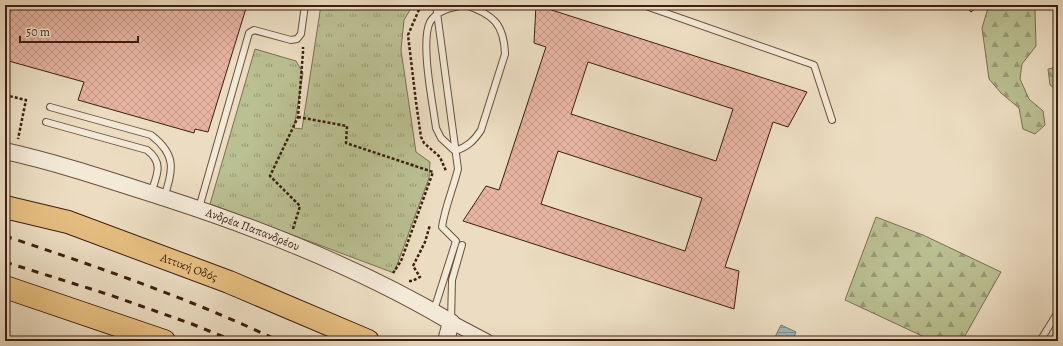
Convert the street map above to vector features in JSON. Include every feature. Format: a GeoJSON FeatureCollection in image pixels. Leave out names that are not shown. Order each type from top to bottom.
{"type":"FeatureCollection","features":[{"type":"Feature","properties":{"kind":"highway","name":"Αττική Οδός"},"geometry":{"type":"LineString","coordinates":[[5,207],[68,222],[229,282],[368,341]]}},
{"type":"Feature","properties":{"kind":"highway"},"geometry":{"type":"LineString","coordinates":[[5,287],[164,341]]}},
{"type":"Feature","properties":{"kind":"street","name":"Ανδρέα Παπανδρέου"},"geometry":{"type":"LineString","coordinates":[[9,151],[86,173],[158,196],[289,242],[384,285],[487,341]]}},
{"type":"Feature","properties":{"kind":"street"},"geometry":{"type":"LineString","coordinates":[[446,341],[451,322]]}},
{"type":"Feature","properties":{"kind":"lane"},"geometry":{"type":"LineString","coordinates":[[198,209],[249,33],[254,30],[291,40],[297,39],[301,34],[304,5]]}},
{"type":"Feature","properties":{"kind":"lane"},"geometry":{"type":"LineString","coordinates":[[433,312],[456,241],[442,227],[444,215],[458,169],[454,151],[436,5]]}},
{"type":"Feature","properties":{"kind":"lane"},"geometry":{"type":"LineString","coordinates":[[465,5],[481,11],[493,20],[501,29],[505,42],[505,54],[481,130],[474,141],[464,148],[454,151],[441,138],[436,128],[426,51],[427,35],[430,22],[438,14],[450,8],[465,5]]}},
{"type":"Feature","properties":{"kind":"lane"},"geometry":{"type":"LineString","coordinates":[[643,5],[814,65],[832,120]]}},
{"type":"Feature","properties":{"kind":"lane"},"geometry":{"type":"LineString","coordinates":[[50,107],[151,135],[160,142],[167,152],[171,163],[171,176],[158,196]]}},
{"type":"Feature","properties":{"kind":"lane"},"geometry":{"type":"LineString","coordinates":[[46,122],[147,150],[158,164],[158,196]]}},
{"type":"Feature","properties":{"kind":"lane"},"geometry":{"type":"LineString","coordinates":[[451,322],[452,280],[462,245]]}},
{"type":"Feature","properties":{"kind":"lane"},"geometry":{"type":"LineString","coordinates":[[1040,341],[1058,312]]}},
{"type":"Feature","properties":{"kind":"path"},"geometry":{"type":"LineString","coordinates":[[421,5],[408,35],[420,130],[424,144],[440,157],[447,174]]}},
{"type":"Feature","properties":{"kind":"path"},"geometry":{"type":"LineString","coordinates":[[289,242],[300,206],[270,176],[298,117],[304,52],[303,45],[297,39]]}},
{"type":"Feature","properties":{"kind":"path"},"geometry":{"type":"LineString","coordinates":[[5,95],[26,100],[9,151]]}},
{"type":"Feature","properties":{"kind":"path"},"geometry":{"type":"LineString","coordinates":[[298,117],[347,126],[346,143],[433,172],[401,261],[384,285]]}},
{"type":"Feature","properties":{"kind":"path"},"geometry":{"type":"LineString","coordinates":[[384,285],[400,279],[412,281],[420,277],[413,266],[425,242],[432,219]]}},
{"type":"Feature","properties":{"kind":"green space"},"geometry":{"type":"Polygon","coordinates":[[[321,5],[413,5],[404,20],[401,50],[416,152],[430,162],[429,178],[394,273],[210,204],[255,49],[296,61],[303,73],[294,128],[302,129],[321,5]]]}},
{"type":"Feature","properties":{"kind":"green space"},"geometry":{"type":"Polygon","coordinates":[[[990,5],[1038,5],[1035,10],[1036,46],[1022,64],[1020,79],[1029,99],[1043,111],[1045,125],[1035,134],[1023,129],[1019,108],[1001,93],[989,79],[982,28],[990,5]]]}},
{"type":"Feature","properties":{"kind":"green space"},"geometry":{"type":"Polygon","coordinates":[[[1058,67],[1058,91],[1050,85],[1048,69],[1058,67]]]}},
{"type":"Feature","properties":{"kind":"green space"},"geometry":{"type":"Polygon","coordinates":[[[876,217],[923,235],[1001,272],[962,341],[933,341],[845,300],[876,217]]]}},
{"type":"Feature","properties":{"kind":"water"},"geometry":{"type":"Polygon","coordinates":[[[781,325],[796,332],[792,341],[773,341],[781,325]]]}},
{"type":"Feature","properties":{"kind":"building"},"geometry":{"type":"Polygon","coordinates":[[[5,5],[247,5],[208,132],[195,129],[194,133],[78,100],[84,82],[5,60],[5,5]]]}},
{"type":"Feature","properties":{"kind":"building"},"geometry":{"type":"Polygon","coordinates":[[[536,5],[807,92],[788,127],[773,122],[725,267],[739,271],[734,309],[463,221],[486,186],[499,190],[546,47],[534,43],[536,5]],[[588,62],[571,114],[716,161],[733,109],[588,62]],[[558,151],[541,204],[685,251],[702,198],[558,151]]]}},
{"type":"Feature","properties":{"kind":"building"},"geometry":{"type":"Polygon","coordinates":[[[965,5],[980,5],[971,12],[965,5]]]}},
{"type":"Feature","properties":{"kind":"railway"},"geometry":{"type":"LineString","coordinates":[[5,236],[178,297],[279,341]]}},
{"type":"Feature","properties":{"kind":"railway"},"geometry":{"type":"LineString","coordinates":[[5,262],[110,295],[192,324],[234,341]]}}]}
